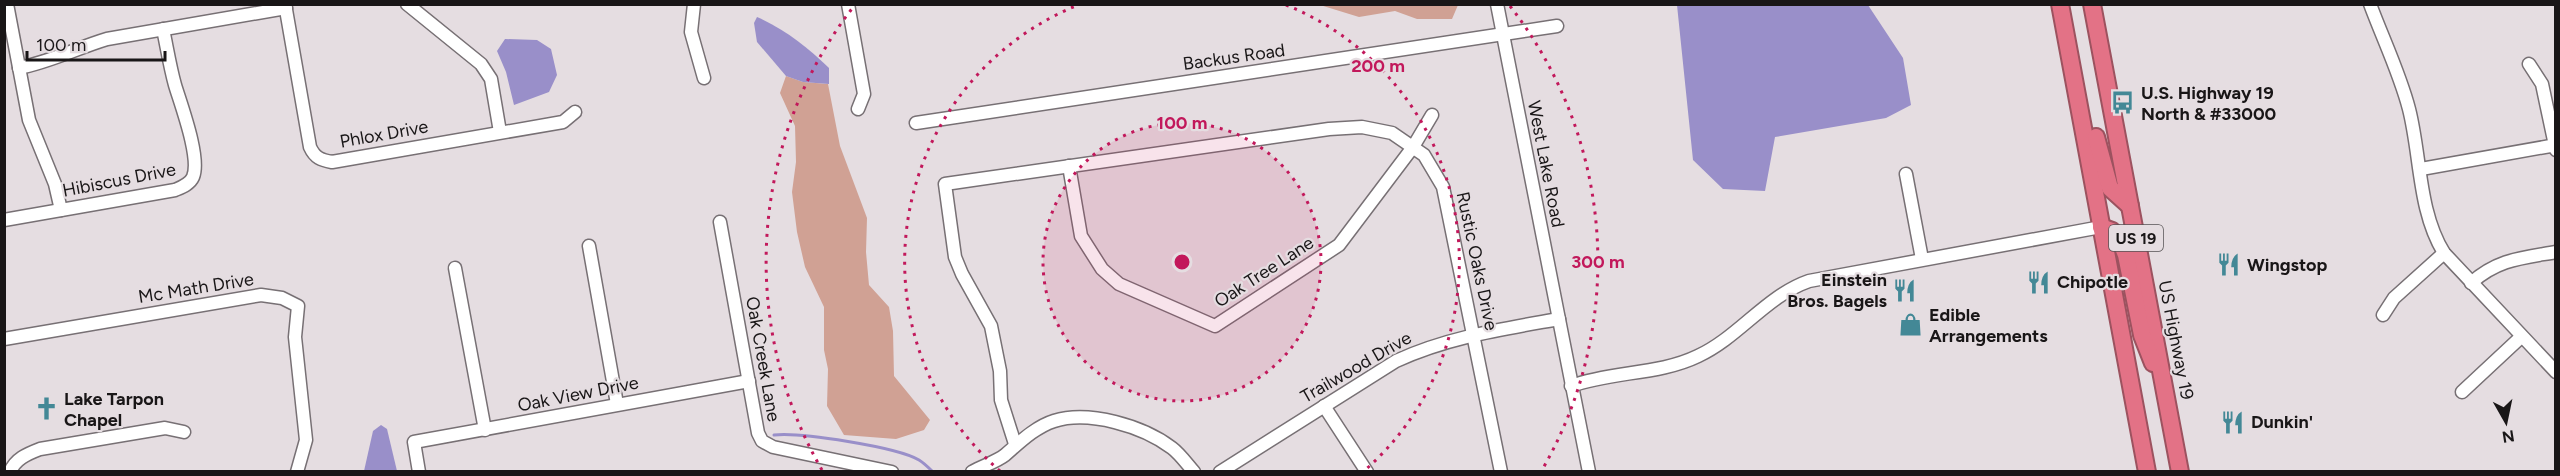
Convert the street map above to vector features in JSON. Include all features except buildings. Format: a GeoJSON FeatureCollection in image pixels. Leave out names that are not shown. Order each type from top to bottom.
{"type":"FeatureCollection","features":[{"type":"Feature","properties":{"kind":"highway","name":"US 19"},"geometry":{"type":"LineString","coordinates":[[2060,4],[2147,471]]}},
{"type":"Feature","properties":{"kind":"highway","name":"US Highway 19"},"geometry":{"type":"LineString","coordinates":[[2092,4],[2180,471]]}},
{"type":"Feature","properties":{"kind":"highway"},"geometry":{"type":"LineString","coordinates":[[2084,128],[2096,134],[2110,188],[2130,206]]}},
{"type":"Feature","properties":{"kind":"highway"},"geometry":{"type":"LineString","coordinates":[[2101,227],[2112,231],[2119,237],[2126,255],[2142,335],[2166,397]]}},
{"type":"Feature","properties":{"kind":"street"},"geometry":{"type":"LineString","coordinates":[[7,4],[29,120],[55,184],[61,210]]}},
{"type":"Feature","properties":{"kind":"street"},"geometry":{"type":"LineString","coordinates":[[407,4],[481,64],[491,79],[500,132]]}},
{"type":"Feature","properties":{"kind":"street"},"geometry":{"type":"LineString","coordinates":[[694,4],[691,32],[704,78]]}},
{"type":"Feature","properties":{"kind":"street"},"geometry":{"type":"LineString","coordinates":[[848,4],[864,94],[858,110]]}},
{"type":"Feature","properties":{"kind":"street","name":"West Lake Road"},"geometry":{"type":"LineString","coordinates":[[1497,4],[1589,471]]}},
{"type":"Feature","properties":{"kind":"street"},"geometry":{"type":"LineString","coordinates":[[2370,4],[2409,109],[2431,227],[2444,253],[2555,371]]}},
{"type":"Feature","properties":{"kind":"street"},"geometry":{"type":"LineString","coordinates":[[19,68],[41,64],[81,46],[107,39],[286,6]]}},
{"type":"Feature","properties":{"kind":"street","name":"Phlox Drive"},"geometry":{"type":"LineString","coordinates":[[286,6],[310,147],[320,160],[332,162],[563,122],[575,112]]}},
{"type":"Feature","properties":{"kind":"street","name":"Backus Road"},"geometry":{"type":"LineString","coordinates":[[916,123],[1557,26]]}},
{"type":"Feature","properties":{"kind":"street","name":"Hibiscus Drive"},"geometry":{"type":"LineString","coordinates":[[4,220],[175,190],[186,186],[193,178],[195,166],[185,113],[175,85],[163,29]]}},
{"type":"Feature","properties":{"kind":"street"},"geometry":{"type":"LineString","coordinates":[[2421,169],[2555,147],[2542,84],[2529,64]]}},
{"type":"Feature","properties":{"kind":"street"},"geometry":{"type":"LineString","coordinates":[[1413,147],[1432,115]]}},
{"type":"Feature","properties":{"kind":"street","name":"Rustic Oaks Drive"},"geometry":{"type":"LineString","coordinates":[[1015,444],[1001,400],[1000,371],[991,326],[955,257],[945,183],[1329,129],[1362,127],[1392,133],[1413,147],[1430,162],[1443,187],[1501,471]]}},
{"type":"Feature","properties":{"kind":"street","name":"Oak Tree Lane"},"geometry":{"type":"LineString","coordinates":[[1070,166],[1081,236],[1102,269],[1119,284],[1215,326],[1339,245],[1413,147]]}},
{"type":"Feature","properties":{"kind":"street"},"geometry":{"type":"LineString","coordinates":[[1906,174],[1923,259]]}},
{"type":"Feature","properties":{"kind":"street","name":"Oak Creek Lane"},"geometry":{"type":"LineString","coordinates":[[720,222],[758,433],[762,441],[773,447],[885,470]]}},
{"type":"Feature","properties":{"kind":"street"},"geometry":{"type":"LineString","coordinates":[[1571,386],[1672,365],[1698,357],[1718,345],[1786,291],[1809,281],[2101,227]]}},
{"type":"Feature","properties":{"kind":"street"},"geometry":{"type":"LineString","coordinates":[[589,246],[617,404]]}},
{"type":"Feature","properties":{"kind":"street"},"geometry":{"type":"LineString","coordinates":[[2471,283],[2486,270],[2505,262],[2556,252]]}},
{"type":"Feature","properties":{"kind":"street"},"geometry":{"type":"LineString","coordinates":[[2383,315],[2394,298],[2444,253]]}},
{"type":"Feature","properties":{"kind":"street"},"geometry":{"type":"LineString","coordinates":[[455,268],[485,430]]}},
{"type":"Feature","properties":{"kind":"street","name":"Mc Math Drive"},"geometry":{"type":"LineString","coordinates":[[4,339],[261,295],[282,298],[298,306],[295,337],[306,440],[297,471]]}},
{"type":"Feature","properties":{"kind":"street","name":"Trailwood Drive"},"geometry":{"type":"LineString","coordinates":[[1220,471],[1396,361],[1436,343],[1558,319]]}},
{"type":"Feature","properties":{"kind":"street"},"geometry":{"type":"LineString","coordinates":[[2462,392],[2521,337]]}},
{"type":"Feature","properties":{"kind":"street","name":"Oak View Drive"},"geometry":{"type":"LineString","coordinates":[[419,471],[414,442],[749,381]]}},
{"type":"Feature","properties":{"kind":"street"},"geometry":{"type":"LineString","coordinates":[[1324,406],[1367,471]]}},
{"type":"Feature","properties":{"kind":"street"},"geometry":{"type":"LineString","coordinates":[[972,471],[1004,456],[1015,444],[1054,422],[1079,418],[1121,423],[1173,448],[1194,471]]}},
{"type":"Feature","properties":{"kind":"street"},"geometry":{"type":"LineString","coordinates":[[10,471],[24,455],[39,449],[165,428],[184,432]]}},
{"type":"Feature","properties":{"kind":"shaded area"},"geometry":{"type":"Polygon","coordinates":[[[1458,4],[1452,19],[1417,19],[1395,11],[1359,17],[1320,5],[1458,4]]]}},
{"type":"Feature","properties":{"kind":"shaded area"},"geometry":{"type":"Polygon","coordinates":[[[1677,5],[1868,5],[1903,58],[1911,105],[1886,118],[1775,137],[1765,191],[1723,189],[1693,160],[1677,5]]]}},
{"type":"Feature","properties":{"kind":"shaded area"},"geometry":{"type":"Polygon","coordinates":[[[757,17],[787,33],[821,60],[829,68],[829,84],[803,82],[786,76],[757,42],[754,23],[757,17]]]}},
{"type":"Feature","properties":{"kind":"shaded area"},"geometry":{"type":"Polygon","coordinates":[[[505,39],[537,40],[551,49],[557,75],[549,92],[514,105],[506,72],[497,51],[505,39]]]}},
{"type":"Feature","properties":{"kind":"shaded area"},"geometry":{"type":"Polygon","coordinates":[[[786,76],[803,82],[828,84],[840,146],[867,218],[866,252],[869,285],[889,307],[893,331],[894,376],[930,420],[924,430],[896,439],[844,435],[827,406],[828,369],[824,350],[824,307],[805,267],[797,232],[792,192],[796,162],[795,126],[780,93],[786,76]]]}},
{"type":"Feature","properties":{"kind":"shaded area"},"geometry":{"type":"Polygon","coordinates":[[[381,425],[387,429],[397,471],[364,471],[373,431],[381,425]]]}},
{"type":"Feature","properties":{"kind":"waterway"},"geometry":{"type":"LineString","coordinates":[[774,435],[826,438],[891,450],[919,460],[933,472]]}},
{"type":"Feature","properties":{"kind":"place","name":"U.S. Highway 19 North & #33000"},"geometry":{"type":"Point","coordinates":[2123,103]}},
{"type":"Feature","properties":{"kind":"place","name":"Wingstop"},"geometry":{"type":"Point","coordinates":[2229,265]}},
{"type":"Feature","properties":{"kind":"place","name":"Chipotle"},"geometry":{"type":"Point","coordinates":[2039,282]}},
{"type":"Feature","properties":{"kind":"place","name":"Einstein Bros. Bagels"},"geometry":{"type":"Point","coordinates":[1905,290]}},
{"type":"Feature","properties":{"kind":"place","name":"Edible Arrangements"},"geometry":{"type":"Point","coordinates":[1911,325]}},
{"type":"Feature","properties":{"kind":"place","name":"Lake Tarpon Chapel"},"geometry":{"type":"Point","coordinates":[46,409]}},
{"type":"Feature","properties":{"kind":"place","name":"Dunkin'"},"geometry":{"type":"Point","coordinates":[2233,422]}}]}
